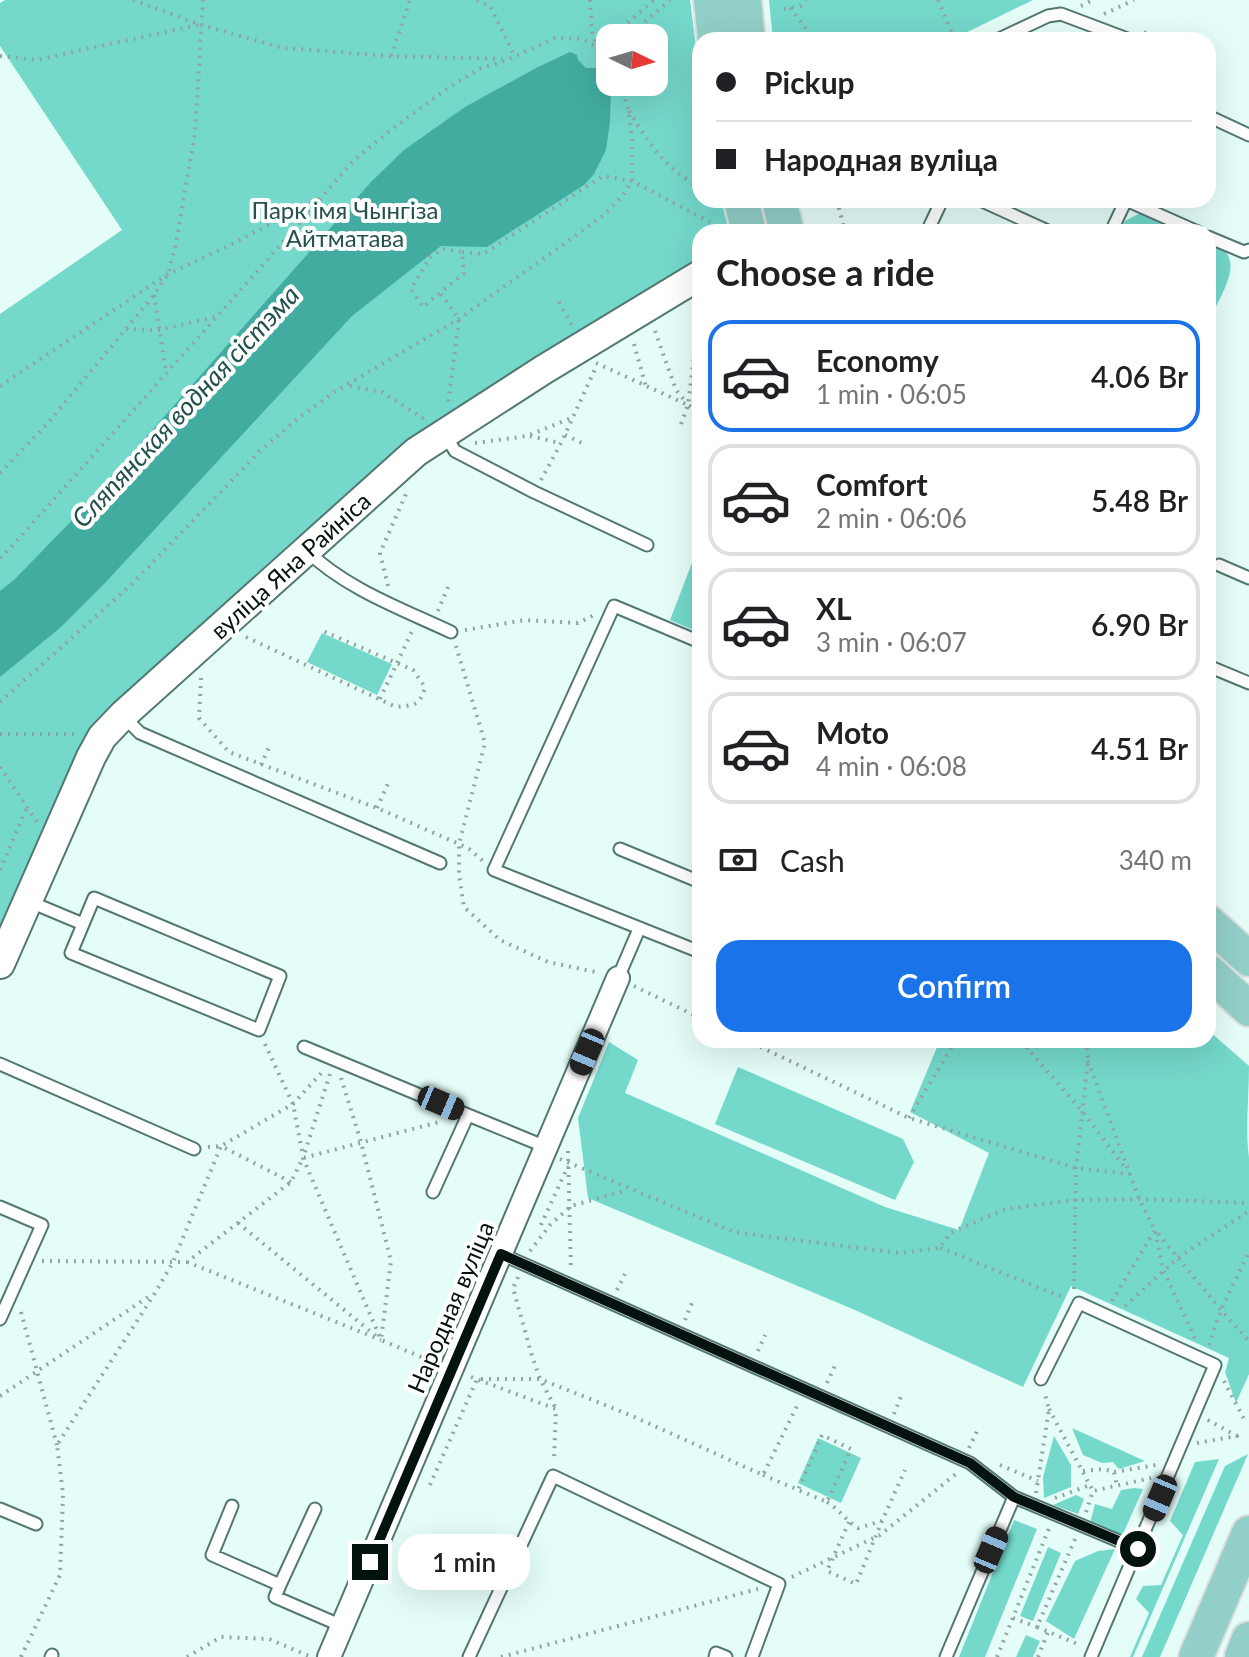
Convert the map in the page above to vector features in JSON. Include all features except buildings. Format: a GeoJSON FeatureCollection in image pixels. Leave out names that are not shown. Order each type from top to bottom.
{"type":"FeatureCollection","features":[{"type":"Feature","properties":{"kind":"main road"},"geometry":{"type":"LineString","coordinates":[[711,0],[714,32]]}},
{"type":"Feature","properties":{"kind":"main road"},"geometry":{"type":"LineString","coordinates":[[744,0],[747,32]]}},
{"type":"Feature","properties":{"kind":"main road"},"geometry":{"type":"LineString","coordinates":[[1216,929],[1249,959]]}},
{"type":"Feature","properties":{"kind":"main road"},"geometry":{"type":"LineString","coordinates":[[1216,978],[1249,1009]]}},
{"type":"Feature","properties":{"kind":"main road"},"geometry":{"type":"LineString","coordinates":[[1196,1657],[1249,1533]]}},
{"type":"Feature","properties":{"kind":"main road"},"geometry":{"type":"LineString","coordinates":[[1242,1657],[1249,1639]]}},
{"type":"Feature","properties":{"kind":"street","name":"вуліца Яна Райніса"},"geometry":{"type":"LineString","coordinates":[[0,964],[91,757],[102,737],[123,715],[416,452],[454,439],[543,370],[692,280]]}},
{"type":"Feature","properties":{"kind":"street","name":"Народная вуліца"},"geometry":{"type":"LineString","coordinates":[[329,1657],[618,978]]}},
{"type":"Feature","properties":{"kind":"lane"},"geometry":{"type":"LineString","coordinates":[[1014,32],[1048,16],[1061,14],[1125,32]]}},
{"type":"Feature","properties":{"kind":"lane"},"geometry":{"type":"LineString","coordinates":[[1216,120],[1249,135]]}},
{"type":"Feature","properties":{"kind":"lane"},"geometry":{"type":"LineString","coordinates":[[998,208],[1032,224]]}},
{"type":"Feature","properties":{"kind":"lane"},"geometry":{"type":"LineString","coordinates":[[1144,208],[1180,224]]}},
{"type":"Feature","properties":{"kind":"lane"},"geometry":{"type":"LineString","coordinates":[[1216,240],[1244,252],[1249,250]]}},
{"type":"Feature","properties":{"kind":"lane"},"geometry":{"type":"LineString","coordinates":[[454,439],[455,451],[647,545]]}},
{"type":"Feature","properties":{"kind":"lane"},"geometry":{"type":"LineString","coordinates":[[306,550],[322,566],[380,600],[451,632]]}},
{"type":"Feature","properties":{"kind":"lane"},"geometry":{"type":"LineString","coordinates":[[1219,565],[1249,578]]}},
{"type":"Feature","properties":{"kind":"lane"},"geometry":{"type":"LineString","coordinates":[[692,639],[614,606],[494,870],[692,949]]}},
{"type":"Feature","properties":{"kind":"lane"},"geometry":{"type":"LineString","coordinates":[[1216,669],[1249,683]]}},
{"type":"Feature","properties":{"kind":"lane"},"geometry":{"type":"LineString","coordinates":[[123,715],[140,733],[440,863]]}},
{"type":"Feature","properties":{"kind":"lane"},"geometry":{"type":"LineString","coordinates":[[620,849],[692,879]]}},
{"type":"Feature","properties":{"kind":"lane"},"geometry":{"type":"LineString","coordinates":[[94,898],[280,976],[259,1030],[71,953],[94,898]]}},
{"type":"Feature","properties":{"kind":"lane"},"geometry":{"type":"LineString","coordinates":[[28,900],[83,924]]}},
{"type":"Feature","properties":{"kind":"lane"},"geometry":{"type":"LineString","coordinates":[[618,978],[639,929]]}},
{"type":"Feature","properties":{"kind":"lane"},"geometry":{"type":"LineString","coordinates":[[304,1047],[545,1150]]}},
{"type":"Feature","properties":{"kind":"lane"},"geometry":{"type":"LineString","coordinates":[[0,1064],[194,1149]]}},
{"type":"Feature","properties":{"kind":"lane"},"geometry":{"type":"LineString","coordinates":[[433,1192],[468,1115]]}},
{"type":"Feature","properties":{"kind":"lane"},"geometry":{"type":"LineString","coordinates":[[0,1207],[42,1225],[0,1319]]}},
{"type":"Feature","properties":{"kind":"lane"},"geometry":{"type":"LineString","coordinates":[[501,1254],[970,1463],[1014,1497],[1138,1549]]}},
{"type":"Feature","properties":{"kind":"lane"},"geometry":{"type":"LineString","coordinates":[[1041,1379],[1079,1303],[1210,1362],[1195,1413],[1091,1657]]}},
{"type":"Feature","properties":{"kind":"lane"},"geometry":{"type":"LineString","coordinates":[[469,1657],[553,1476],[779,1584],[752,1657]]}},
{"type":"Feature","properties":{"kind":"lane"},"geometry":{"type":"LineString","coordinates":[[946,1657],[1014,1497]]}},
{"type":"Feature","properties":{"kind":"lane"},"geometry":{"type":"LineString","coordinates":[[232,1506],[212,1555],[280,1585]]}},
{"type":"Feature","properties":{"kind":"lane"},"geometry":{"type":"LineString","coordinates":[[0,1509],[36,1524]]}},
{"type":"Feature","properties":{"kind":"lane"},"geometry":{"type":"LineString","coordinates":[[315,1509],[275,1597],[342,1626]]}},
{"type":"Feature","properties":{"kind":"lane"},"geometry":{"type":"LineString","coordinates":[[715,1657],[716,1653],[726,1657]]}},
{"type":"Feature","properties":{"kind":"path"},"geometry":{"type":"LineString","coordinates":[[133,0],[201,25],[283,48],[391,56],[512,57]]}},
{"type":"Feature","properties":{"kind":"path"},"geometry":{"type":"LineString","coordinates":[[0,473],[48,423],[168,274],[195,133],[203,0]]}},
{"type":"Feature","properties":{"kind":"path"},"geometry":{"type":"LineString","coordinates":[[391,56],[410,0]]}},
{"type":"Feature","properties":{"kind":"path"},"geometry":{"type":"LineString","coordinates":[[477,0],[490,3],[512,57]]}},
{"type":"Feature","properties":{"kind":"path"},"geometry":{"type":"LineString","coordinates":[[590,0],[592,32],[596,43]]}},
{"type":"Feature","properties":{"kind":"path"},"geometry":{"type":"LineString","coordinates":[[626,24],[654,0]]}},
{"type":"Feature","properties":{"kind":"path"},"geometry":{"type":"LineString","coordinates":[[643,24],[670,0]]}},
{"type":"Feature","properties":{"kind":"path"},"geometry":{"type":"LineString","coordinates":[[806,0],[800,6],[787,9],[808,32]]}},
{"type":"Feature","properties":{"kind":"path"},"geometry":{"type":"LineString","coordinates":[[938,0],[952,32]]}},
{"type":"Feature","properties":{"kind":"path"},"geometry":{"type":"LineString","coordinates":[[1080,6],[1093,0]]}},
{"type":"Feature","properties":{"kind":"path"},"geometry":{"type":"LineString","coordinates":[[1102,15],[1134,0]]}},
{"type":"Feature","properties":{"kind":"path"},"geometry":{"type":"LineString","coordinates":[[0,56],[36,60],[201,25]]}},
{"type":"Feature","properties":{"kind":"path"},"geometry":{"type":"LineString","coordinates":[[0,558],[353,161],[448,88],[479,69],[555,38],[583,39],[596,47]]}},
{"type":"Feature","properties":{"kind":"path"},"geometry":{"type":"LineString","coordinates":[[0,702],[132,584],[260,451],[297,419],[347,385],[459,319],[604,215],[632,181],[632,139],[624,96]]}},
{"type":"Feature","properties":{"kind":"path"},"geometry":{"type":"LineString","coordinates":[[628,109],[669,167],[692,183]]}},
{"type":"Feature","properties":{"kind":"path"},"geometry":{"type":"LineString","coordinates":[[462,252],[464,273],[423,307],[411,289],[430,257],[443,249],[483,254],[603,176],[632,181],[710,222]]}},
{"type":"Feature","properties":{"kind":"path"},"geometry":{"type":"LineString","coordinates":[[0,386],[168,274],[322,197]]}},
{"type":"Feature","properties":{"kind":"path"},"geometry":{"type":"LineString","coordinates":[[441,294],[459,319],[454,439]]}},
{"type":"Feature","properties":{"kind":"path"},"geometry":{"type":"LineString","coordinates":[[154,295],[166,373]]}},
{"type":"Feature","properties":{"kind":"path"},"geometry":{"type":"LineString","coordinates":[[559,302],[570,322]]}},
{"type":"Feature","properties":{"kind":"path"},"geometry":{"type":"LineString","coordinates":[[126,329],[159,330],[216,317]]}},
{"type":"Feature","properties":{"kind":"path"},"geometry":{"type":"LineString","coordinates":[[655,331],[676,390],[691,403]]}},
{"type":"Feature","properties":{"kind":"path"},"geometry":{"type":"LineString","coordinates":[[634,344],[646,387]]}},
{"type":"Feature","properties":{"kind":"path"},"geometry":{"type":"LineString","coordinates":[[534,492],[565,435],[597,365],[691,403]]}},
{"type":"Feature","properties":{"kind":"path"},"geometry":{"type":"LineString","coordinates":[[347,385],[382,392],[454,439],[527,436],[561,443]]}},
{"type":"Feature","properties":{"kind":"path"},"geometry":{"type":"LineString","coordinates":[[681,424],[691,403],[692,393]]}},
{"type":"Feature","properties":{"kind":"path"},"geometry":{"type":"LineString","coordinates":[[527,436],[573,417]]}},
{"type":"Feature","properties":{"kind":"path"},"geometry":{"type":"LineString","coordinates":[[565,435],[584,444]]}},
{"type":"Feature","properties":{"kind":"path"},"geometry":{"type":"LineString","coordinates":[[380,600],[388,586],[380,553],[409,488]]}},
{"type":"Feature","properties":{"kind":"path"},"geometry":{"type":"LineString","coordinates":[[432,623],[448,587]]}},
{"type":"Feature","properties":{"kind":"path"},"geometry":{"type":"LineString","coordinates":[[614,606],[578,623],[525,620],[451,632],[485,743],[459,844],[459,875],[464,907],[500,940],[548,962],[618,978],[692,1014]]}},
{"type":"Feature","properties":{"kind":"path"},"geometry":{"type":"LineString","coordinates":[[380,699],[418,617]]}},
{"type":"Feature","properties":{"kind":"path"},"geometry":{"type":"LineString","coordinates":[[243,636],[396,707],[414,705],[422,698],[425,687],[413,670],[323,631]]}},
{"type":"Feature","properties":{"kind":"path"},"geometry":{"type":"LineString","coordinates":[[201,675],[199,718],[229,752],[377,808],[459,844],[494,870]]}},
{"type":"Feature","properties":{"kind":"path"},"geometry":{"type":"LineString","coordinates":[[0,734],[75,734],[123,715]]}},
{"type":"Feature","properties":{"kind":"path"},"geometry":{"type":"LineString","coordinates":[[261,765],[269,747]]}},
{"type":"Feature","properties":{"kind":"path"},"geometry":{"type":"LineString","coordinates":[[0,767],[27,807],[0,870]]}},
{"type":"Feature","properties":{"kind":"path"},"geometry":{"type":"LineString","coordinates":[[377,808],[389,781]]}},
{"type":"Feature","properties":{"kind":"path"},"geometry":{"type":"LineString","coordinates":[[259,1030],[293,1104],[303,1158],[381,1340]]}},
{"type":"Feature","properties":{"kind":"path"},"geometry":{"type":"LineString","coordinates":[[763,1048],[909,1118],[1076,1168],[1130,1174]]}},
{"type":"Feature","properties":{"kind":"path"},"geometry":{"type":"LineString","coordinates":[[909,1118],[951,1048]]}},
{"type":"Feature","properties":{"kind":"path"},"geometry":{"type":"LineString","coordinates":[[1027,1048],[1082,1111],[1130,1174]]}},
{"type":"Feature","properties":{"kind":"path"},"geometry":{"type":"LineString","coordinates":[[1079,1303],[1074,1290],[1076,1168],[1087,1048]]}},
{"type":"Feature","properties":{"kind":"path"},"geometry":{"type":"LineString","coordinates":[[194,1149],[221,1146],[293,1104],[335,1058]]}},
{"type":"Feature","properties":{"kind":"path"},"geometry":{"type":"LineString","coordinates":[[335,1058],[361,1142],[391,1261],[381,1340]]}},
{"type":"Feature","properties":{"kind":"path"},"geometry":{"type":"LineString","coordinates":[[187,1262],[291,1182],[303,1158],[335,1058]]}},
{"type":"Feature","properties":{"kind":"path"},"geometry":{"type":"LineString","coordinates":[[1088,1061],[1139,1199],[1155,1230],[1249,1341]]}},
{"type":"Feature","properties":{"kind":"path"},"geometry":{"type":"LineString","coordinates":[[303,1158],[468,1115]]}},
{"type":"Feature","properties":{"kind":"path"},"geometry":{"type":"LineString","coordinates":[[221,1146],[291,1182]]}},
{"type":"Feature","properties":{"kind":"path"},"geometry":{"type":"LineString","coordinates":[[57,1445],[173,1262],[221,1146]]}},
{"type":"Feature","properties":{"kind":"path"},"geometry":{"type":"LineString","coordinates":[[545,1150],[734,1232],[900,1253],[940,1248],[1079,1303]]}},
{"type":"Feature","properties":{"kind":"path"},"geometry":{"type":"LineString","coordinates":[[569,1163],[571,1276]]}},
{"type":"Feature","properties":{"kind":"path"},"geometry":{"type":"LineString","coordinates":[[541,1225],[569,1163]]}},
{"type":"Feature","properties":{"kind":"path"},"geometry":{"type":"LineString","coordinates":[[526,1256],[550,1225],[571,1206],[629,1189]]}},
{"type":"Feature","properties":{"kind":"path"},"geometry":{"type":"LineString","coordinates":[[940,1248],[950,1233],[1005,1209],[1076,1200],[1249,1203]]}},
{"type":"Feature","properties":{"kind":"path"},"geometry":{"type":"LineString","coordinates":[[1109,1316],[1163,1269],[1249,1211]]}},
{"type":"Feature","properties":{"kind":"path"},"geometry":{"type":"LineString","coordinates":[[238,1223],[381,1340]]}},
{"type":"Feature","properties":{"kind":"path"},"geometry":{"type":"LineString","coordinates":[[1155,1230],[1163,1269],[1210,1362],[1244,1419]]}},
{"type":"Feature","properties":{"kind":"path"},"geometry":{"type":"LineString","coordinates":[[1109,1316],[1155,1230]]}},
{"type":"Feature","properties":{"kind":"path"},"geometry":{"type":"LineString","coordinates":[[1210,1362],[1221,1310],[1249,1252]]}},
{"type":"Feature","properties":{"kind":"path"},"geometry":{"type":"LineString","coordinates":[[26,1261],[187,1262],[440,1365]]}},
{"type":"Feature","properties":{"kind":"path"},"geometry":{"type":"LineString","coordinates":[[614,1296],[625,1274]]}},
{"type":"Feature","properties":{"kind":"path"},"geometry":{"type":"LineString","coordinates":[[14,1287],[57,1445],[63,1494],[60,1575],[21,1657]]}},
{"type":"Feature","properties":{"kind":"path"},"geometry":{"type":"LineString","coordinates":[[513,1288],[540,1379],[556,1409],[553,1476]]}},
{"type":"Feature","properties":{"kind":"path"},"geometry":{"type":"LineString","coordinates":[[0,1396],[155,1293]]}},
{"type":"Feature","properties":{"kind":"path"},"geometry":{"type":"LineString","coordinates":[[682,1327],[692,1303]]}},
{"type":"Feature","properties":{"kind":"path"},"geometry":{"type":"LineString","coordinates":[[754,1358],[765,1335]]}},
{"type":"Feature","properties":{"kind":"path"},"geometry":{"type":"LineString","coordinates":[[825,1389],[835,1366]]}},
{"type":"Feature","properties":{"kind":"path"},"geometry":{"type":"LineString","coordinates":[[466,1375],[556,1409]]}},
{"type":"Feature","properties":{"kind":"path"},"geometry":{"type":"LineString","coordinates":[[477,1379],[540,1379],[827,1502],[858,1528],[882,1521]]}},
{"type":"Feature","properties":{"kind":"path"},"geometry":{"type":"LineString","coordinates":[[430,1485],[477,1379]]}},
{"type":"Feature","properties":{"kind":"path"},"geometry":{"type":"LineString","coordinates":[[892,1418],[902,1394]]}},
{"type":"Feature","properties":{"kind":"path"},"geometry":{"type":"LineString","coordinates":[[763,1475],[797,1404],[810,1410]]}},
{"type":"Feature","properties":{"kind":"path"},"geometry":{"type":"LineString","coordinates":[[1037,1627],[1093,1491],[1049,1409]]}},
{"type":"Feature","properties":{"kind":"path"},"geometry":{"type":"LineString","coordinates":[[1181,1447],[1237,1436],[1195,1413]]}},
{"type":"Feature","properties":{"kind":"path"},"geometry":{"type":"LineString","coordinates":[[967,1451],[978,1429]]}},
{"type":"Feature","properties":{"kind":"path"},"geometry":{"type":"LineString","coordinates":[[798,1490],[822,1435],[851,1449],[827,1502]]}},
{"type":"Feature","properties":{"kind":"path"},"geometry":{"type":"LineString","coordinates":[[1082,1471],[1103,1469],[1114,1472],[1157,1465]]}},
{"type":"Feature","properties":{"kind":"path"},"geometry":{"type":"LineString","coordinates":[[849,1522],[827,1571],[856,1584],[905,1470]]}},
{"type":"Feature","properties":{"kind":"path"},"geometry":{"type":"LineString","coordinates":[[1114,1472],[1117,1486]]}},
{"type":"Feature","properties":{"kind":"path"},"geometry":{"type":"LineString","coordinates":[[1093,1491],[1151,1478]]}},
{"type":"Feature","properties":{"kind":"path"},"geometry":{"type":"LineString","coordinates":[[1044,1502],[1090,1485]]}},
{"type":"Feature","properties":{"kind":"path"},"geometry":{"type":"LineString","coordinates":[[1013,1618],[1082,1646]]}},
{"type":"Feature","properties":{"kind":"path"},"geometry":{"type":"LineString","coordinates":[[1038,1657],[1048,1632]]}},
{"type":"Feature","properties":{"kind":"path"},"geometry":{"type":"LineString","coordinates":[[187,1657],[221,1637],[269,1639],[311,1657]]}},
{"type":"Feature","properties":{"kind":"green space","name":"Парк імя Чынгіза Айтматава"},"geometry":{"type":"Polygon","coordinates":[[[5,0],[690,0],[694,32],[692,208],[723,208],[727,224],[692,224],[692,268],[429,433],[109,713],[0,939],[0,314],[122,230],[0,46],[0,3],[5,0]]]}},
{"type":"Feature","properties":{"kind":"green space"},"geometry":{"type":"Polygon","coordinates":[[[769,0],[1033,0],[967,32],[772,32],[769,0]]]}},
{"type":"Feature","properties":{"kind":"green space"},"geometry":{"type":"Polygon","coordinates":[[[1142,212],[1168,224],[1124,224],[1142,212]]]}},
{"type":"Feature","properties":{"kind":"green space"},"geometry":{"type":"Polygon","coordinates":[[[1216,246],[1229,258],[1230,274],[1216,307],[1216,246]]]}},
{"type":"Feature","properties":{"kind":"green space"},"geometry":{"type":"Polygon","coordinates":[[[692,563],[692,630],[670,620],[692,563]]]}},
{"type":"Feature","properties":{"kind":"green space"},"geometry":{"type":"Polygon","coordinates":[[[322,633],[392,664],[377,695],[307,662],[322,633]]]}},
{"type":"Feature","properties":{"kind":"green space"},"geometry":{"type":"Polygon","coordinates":[[[1216,1037],[1249,1066],[1249,1374],[1236,1403],[1225,1372],[1229,1358],[1071,1286],[1023,1387],[855,1310],[588,1198],[578,1118],[609,1042],[638,1060],[625,1093],[885,1207],[959,1230],[989,1153],[910,1112],[937,1048],[1216,1048],[1216,1037]]]}},
{"type":"Feature","properties":{"kind":"green space"},"geometry":{"type":"Polygon","coordinates":[[[738,1067],[903,1139],[914,1162],[895,1200],[715,1124],[738,1067]]]}},
{"type":"Feature","properties":{"kind":"green space"},"geometry":{"type":"Polygon","coordinates":[[[1072,1428],[1145,1461],[1119,1469],[1113,1462],[1102,1463],[1083,1455],[1072,1428]]]}},
{"type":"Feature","properties":{"kind":"green space"},"geometry":{"type":"Polygon","coordinates":[[[1054,1436],[1071,1465],[1071,1487],[1044,1498],[1043,1477],[1054,1436]]]}},
{"type":"Feature","properties":{"kind":"green space"},"geometry":{"type":"Polygon","coordinates":[[[818,1438],[861,1458],[841,1503],[798,1483],[818,1438]]]}},
{"type":"Feature","properties":{"kind":"green space"},"geometry":{"type":"Polygon","coordinates":[[[1248,1454],[1160,1657],[1142,1657],[1225,1466],[1248,1454]]]}},
{"type":"Feature","properties":{"kind":"green space"},"geometry":{"type":"Polygon","coordinates":[[[1219,1459],[1133,1657],[1130,1657],[1149,1613],[1136,1599],[1143,1586],[1161,1585],[1183,1535],[1170,1521],[1195,1462],[1219,1459]]]}},
{"type":"Feature","properties":{"kind":"green space"},"geometry":{"type":"Polygon","coordinates":[[[1143,1489],[1122,1536],[1090,1523],[1095,1504],[1112,1509],[1121,1490],[1143,1489]]]}},
{"type":"Feature","properties":{"kind":"green space"},"geometry":{"type":"Polygon","coordinates":[[[1076,1495],[1084,1499],[1078,1514],[1053,1505],[1076,1495]]]}},
{"type":"Feature","properties":{"kind":"green space"},"geometry":{"type":"Polygon","coordinates":[[[1014,1520],[1037,1529],[985,1657],[959,1657],[1014,1520]]]}},
{"type":"Feature","properties":{"kind":"green space"},"geometry":{"type":"Polygon","coordinates":[[[1048,1547],[1061,1553],[1033,1621],[1020,1616],[1048,1547]]]}},
{"type":"Feature","properties":{"kind":"green space"},"geometry":{"type":"Polygon","coordinates":[[[1115,1549],[1074,1639],[1046,1621],[1075,1561],[1098,1551],[1115,1549]]]}},
{"type":"Feature","properties":{"kind":"green space"},"geometry":{"type":"Polygon","coordinates":[[[1026,1635],[1040,1641],[1033,1657],[1016,1657],[1026,1635]]]}},
{"type":"Feature","properties":{"kind":"water","name":"Сляпянская водная сістэма"},"geometry":{"type":"Polygon","coordinates":[[[570,52],[577,55],[586,68],[596,68],[596,96],[611,96],[606,150],[594,174],[584,185],[487,247],[441,246],[352,316],[105,583],[61,627],[0,677],[0,591],[80,512],[371,182],[404,150],[465,107],[570,52]]]}},
{"type":"Feature","properties":{"kind":"route"},"geometry":{"type":"LineString","coordinates":[[370,1562],[501,1254],[970,1463],[1014,1497],[1138,1549]]}}]}
